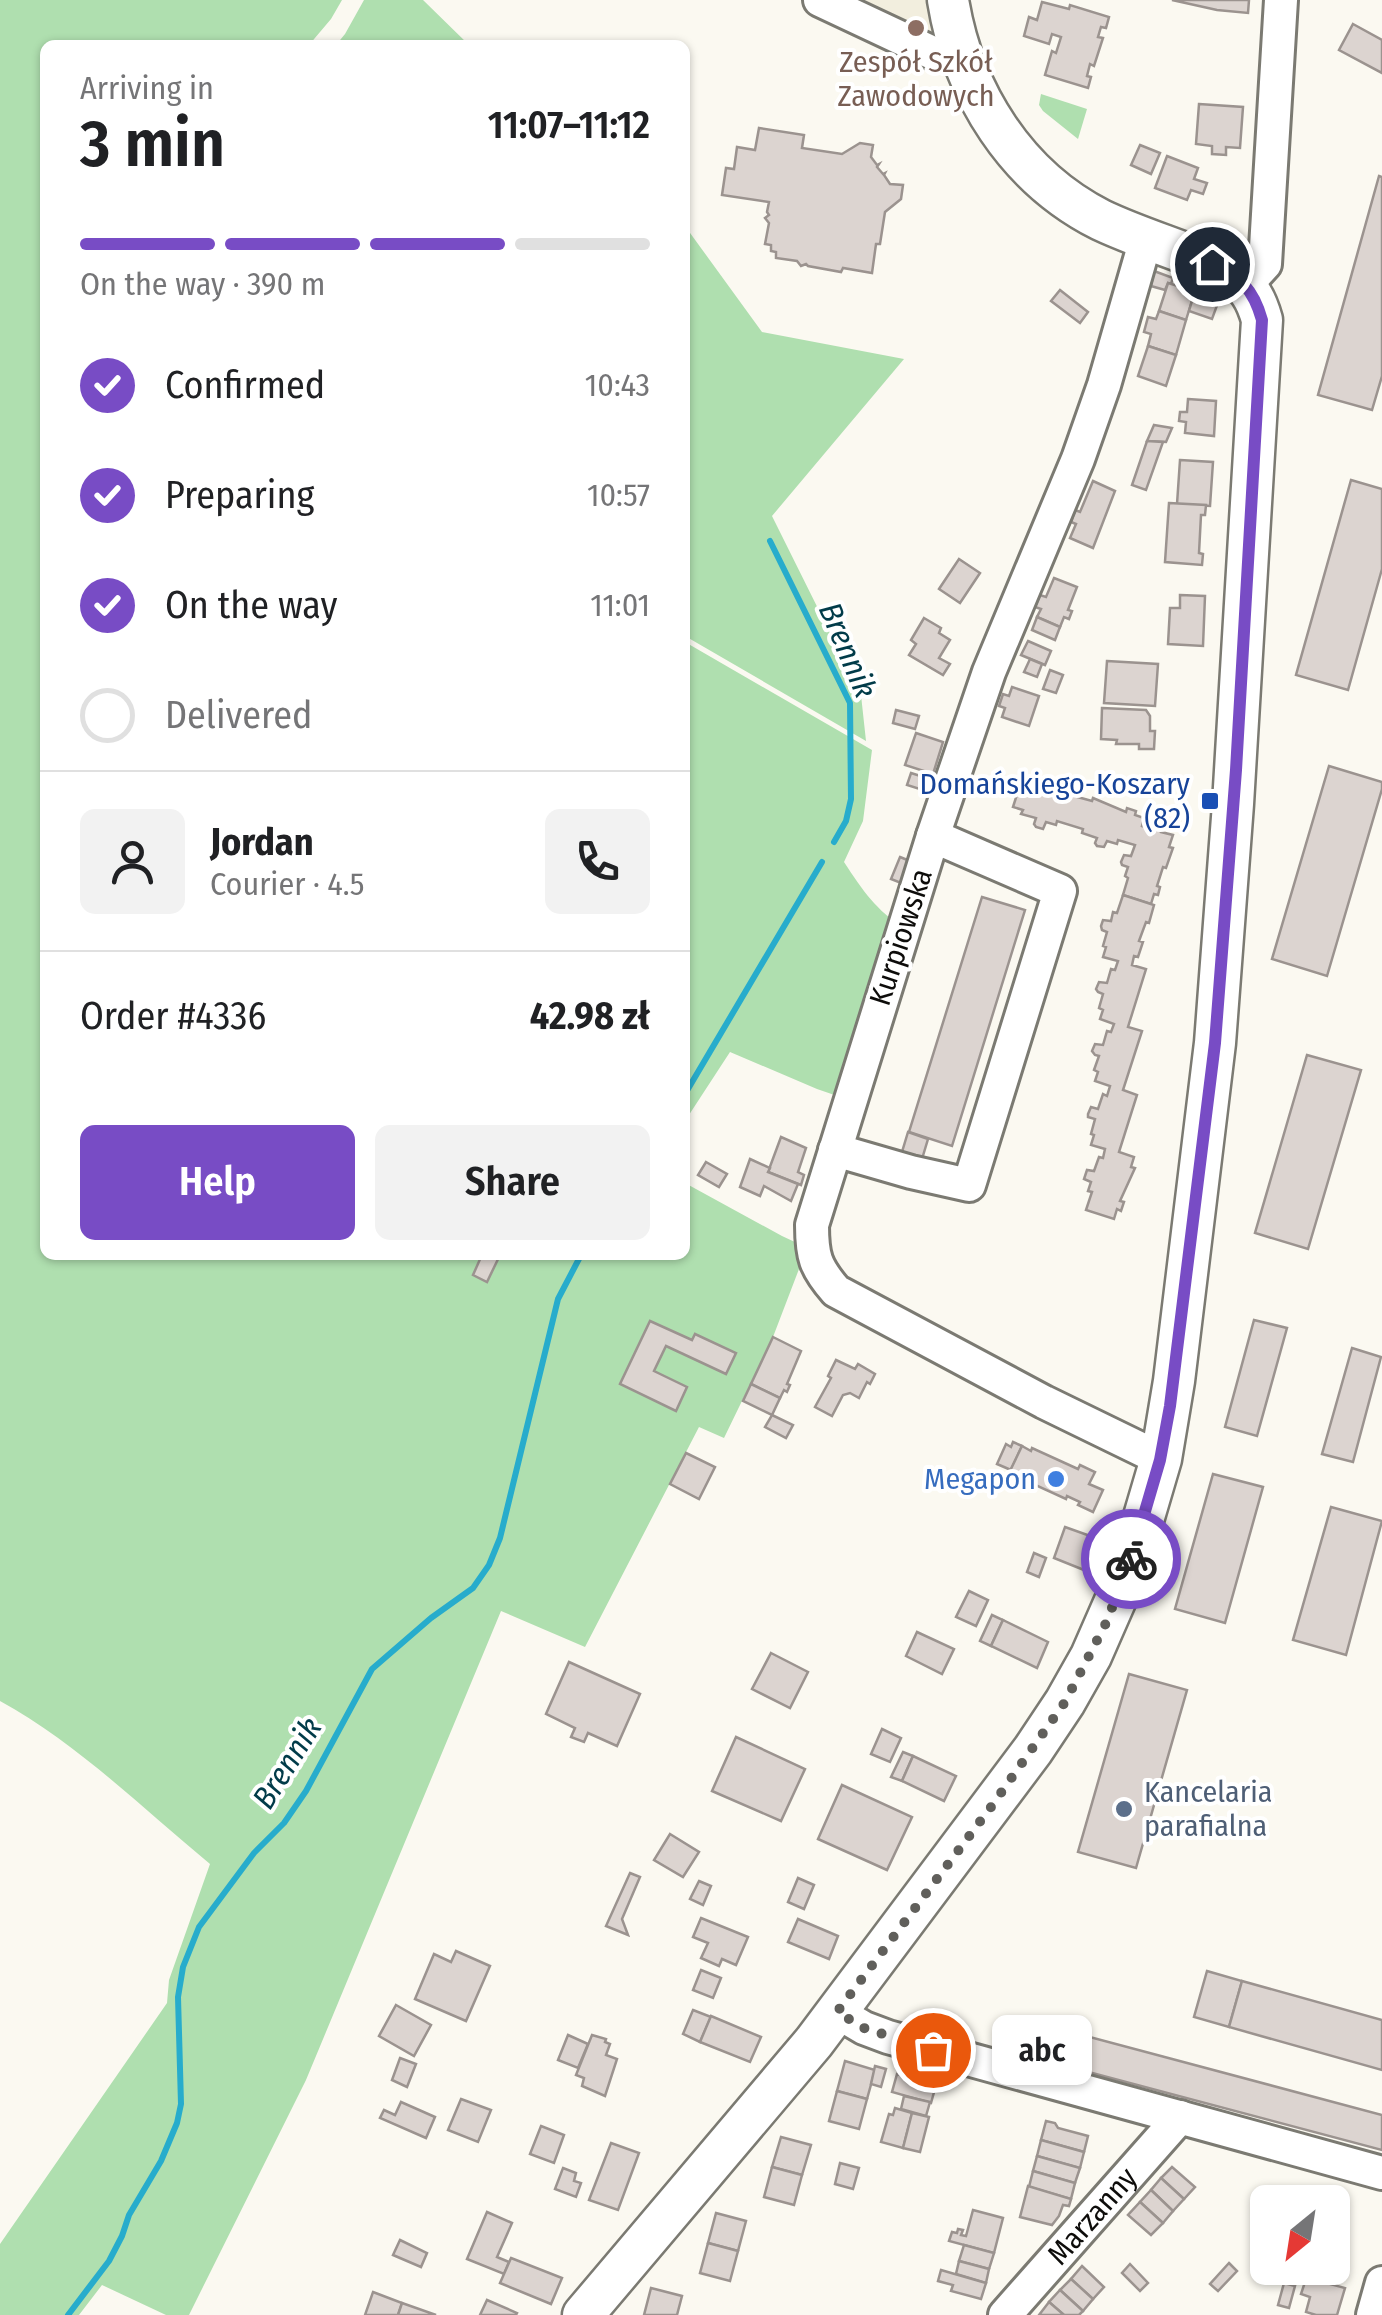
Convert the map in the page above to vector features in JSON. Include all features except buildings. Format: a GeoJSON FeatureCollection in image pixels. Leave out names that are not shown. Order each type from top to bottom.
{"type":"FeatureCollection","features":[{"type":"Feature","properties":{"kind":"main road"},"geometry":{"type":"LineString","coordinates":[[584,2315],[837,2012],[1078,1682],[1123,1583],[1160,1460],[1176,1366],[1207,1119],[1228,879],[1262,320],[1246,285],[1230,272],[1082,209],[1039,177],[1017,154],[970,80],[948,0]]}},
{"type":"Feature","properties":{"kind":"street"},"geometry":{"type":"LineString","coordinates":[[820,0],[937,55],[960,53]]}},
{"type":"Feature","properties":{"kind":"street"},"geometry":{"type":"LineString","coordinates":[[1246,285],[1265,264],[1281,0]]}},
{"type":"Feature","properties":{"kind":"street","name":"Kurpiowska"},"geometry":{"type":"LineString","coordinates":[[1146,239],[1112,359],[1078,458],[989,672],[934,836],[812,1225],[812,1250],[819,1272],[836,1291],[1160,1460]]}},
{"type":"Feature","properties":{"kind":"street"},"geometry":{"type":"LineString","coordinates":[[835,1150],[969,1185],[1060,890],[934,836]]}},
{"type":"Feature","properties":{"kind":"street"},"geometry":{"type":"LineString","coordinates":[[837,2012],[888,2037],[1382,2174]]}},
{"type":"Feature","properties":{"kind":"street","name":"Marzanny"},"geometry":{"type":"LineString","coordinates":[[1005,2315],[1180,2117]]}},
{"type":"Feature","properties":{"kind":"street"},"geometry":{"type":"LineString","coordinates":[[1373,2315],[1382,2283]]}},
{"type":"Feature","properties":{"kind":"shaded area","name":"Zespół Szkół Zawodowych"},"geometry":{"type":"Polygon","coordinates":[[[820,0],[948,0],[960,53],[820,0]]]}},
{"type":"Feature","properties":{"kind":"green space"},"geometry":{"type":"Polygon","coordinates":[[[0,0],[342,0],[313,40],[40,40],[40,1260],[690,1260],[690,1186],[812,1250],[799,1269],[773,1337],[724,1438],[699,1427],[585,1647],[501,1611],[306,2080],[189,2315],[166,2315],[102,2285],[79,2315],[0,2315],[0,2244],[167,2003],[169,1980],[210,1864],[83,1756],[0,1701],[0,0]]]}},
{"type":"Feature","properties":{"kind":"green space"},"geometry":{"type":"Polygon","coordinates":[[[364,0],[423,0],[464,40],[340,40],[364,0]]]}},
{"type":"Feature","properties":{"kind":"green space"},"geometry":{"type":"Polygon","coordinates":[[[1041,94],[1087,109],[1078,139],[1043,111],[1039,105],[1041,94]]]}},
{"type":"Feature","properties":{"kind":"green space"},"geometry":{"type":"Polygon","coordinates":[[[690,233],[762,332],[904,359],[772,516],[861,695],[866,741],[690,639],[690,233]]]}},
{"type":"Feature","properties":{"kind":"green space"},"geometry":{"type":"Polygon","coordinates":[[[690,645],[872,750],[863,821],[844,862],[871,899],[905,929],[849,1100],[730,1052],[690,1113],[690,645]]]}},
{"type":"Feature","properties":{"kind":"waterway","name":"Brennik"},"geometry":{"type":"LineString","coordinates":[[770,541],[850,703],[851,799],[846,821],[834,842]]}},
{"type":"Feature","properties":{"kind":"waterway","name":"Brennik"},"geometry":{"type":"LineString","coordinates":[[690,1086],[822,862]]}},
{"type":"Feature","properties":{"kind":"waterway","name":"Brennik"},"geometry":{"type":"LineString","coordinates":[[68,2315],[109,2261],[177,2123],[181,2104],[178,1997],[183,1967],[199,1927],[306,1791],[372,1669],[473,1588],[489,1565],[500,1538],[558,1299],[578,1260]]}},
{"type":"Feature","properties":{"kind":"way so far"},"geometry":{"type":"LineString","coordinates":[[933,2050],[864,2028],[837,2012],[991,1807],[1078,1682],[1131,1559]]}},
{"type":"Feature","properties":{"kind":"place","name":"Zespół Szkół Zawodowych"},"geometry":{"type":"Point","coordinates":[916,28]}},
{"type":"Feature","properties":{"kind":"place","name":"Domańskiego-Koszary (82)"},"geometry":{"type":"Point","coordinates":[1210,801]}},
{"type":"Feature","properties":{"kind":"place","name":"Megapon"},"geometry":{"type":"Point","coordinates":[1056,1479]}},
{"type":"Feature","properties":{"kind":"place","name":"Kancelaria parafialna"},"geometry":{"type":"Point","coordinates":[1124,1809]}},
{"type":"Feature","properties":{"kind":"place","name":"abc"},"geometry":{"type":"Point","coordinates":[933,2050]}},
{"type":"Feature","properties":{"kind":"route"},"geometry":{"type":"LineString","coordinates":[[1131,1559],[1160,1460],[1174,1381],[1215,1043],[1236,770],[1262,320],[1246,285],[1212,264]]}}]}
